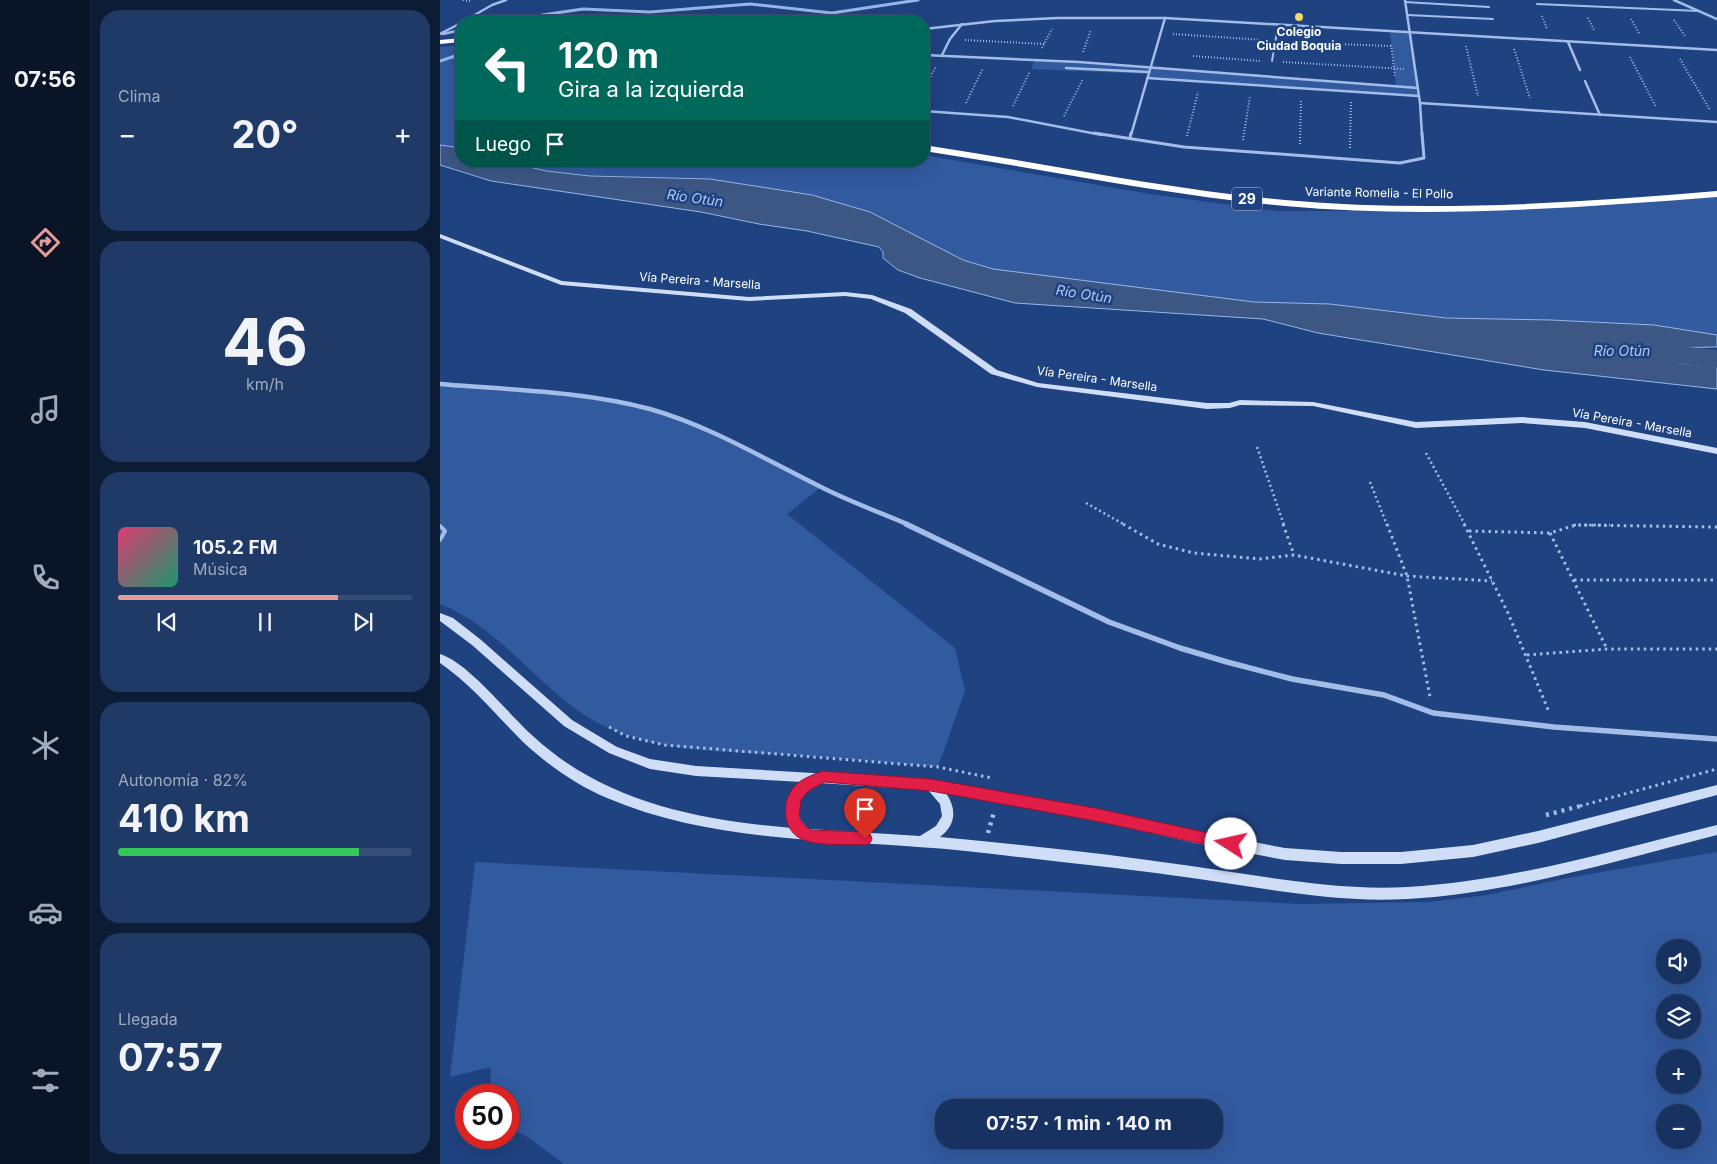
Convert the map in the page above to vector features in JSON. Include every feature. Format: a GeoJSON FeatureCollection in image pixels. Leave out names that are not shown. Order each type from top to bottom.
{"type":"FeatureCollection","features":[{"type":"Feature","properties":{"kind":"highway"},"geometry":{"type":"LineString","coordinates":[[440,42],[455,41]]}},
{"type":"Feature","properties":{"kind":"highway","name":"Variante Romelia - El Pollo"},"geometry":{"type":"LineString","coordinates":[[930,149],[1216,194],[1365,208],[1575,206],[1717,194]]}},
{"type":"Feature","properties":{"kind":"main road","name":"Vía Pereira - Marsella"},"geometry":{"type":"LineString","coordinates":[[440,236],[561,283],[749,300],[846,294],[872,297],[908,311],[994,372],[1038,385],[1207,406],[1230,405],[1240,402],[1313,404],[1416,425],[1522,420],[1585,425],[1717,451]]}},
{"type":"Feature","properties":{"kind":"main road"},"geometry":{"type":"LineString","coordinates":[[440,617],[476,642],[568,723],[613,750],[650,764],[696,771],[822,777],[931,785],[1095,814],[1195,837],[1285,854],[1341,858],[1402,858],[1473,851],[1538,837],[1717,790]]}},
{"type":"Feature","properties":{"kind":"main road"},"geometry":{"type":"LineString","coordinates":[[440,658],[496,706],[538,748],[572,773],[614,795],[654,810],[702,821],[808,836],[921,841],[1184,871],[1282,886],[1350,892],[1406,893],[1492,884],[1717,830]]}},
{"type":"Feature","properties":{"kind":"main road"},"geometry":{"type":"LineString","coordinates":[[808,836],[798,829],[792,818],[792,806],[802,788],[822,777]]}},
{"type":"Feature","properties":{"kind":"main road"},"geometry":{"type":"LineString","coordinates":[[921,841],[933,836],[943,827],[948,816],[948,806],[945,798],[931,785]]}},
{"type":"Feature","properties":{"kind":"street"},"geometry":{"type":"LineString","coordinates":[[475,15],[492,5],[506,0]]}},
{"type":"Feature","properties":{"kind":"street"},"geometry":{"type":"LineString","coordinates":[[1674,0],[1717,19]]}},
{"type":"Feature","properties":{"kind":"street"},"geometry":{"type":"LineString","coordinates":[[930,111],[1008,117],[1058,128],[1184,147],[1400,164],[1424,158],[1420,103],[1405,1]]}},
{"type":"Feature","properties":{"kind":"street"},"geometry":{"type":"LineString","coordinates":[[930,28],[963,24],[1058,18],[1165,18],[1717,50]]}},
{"type":"Feature","properties":{"kind":"street"},"geometry":{"type":"LineString","coordinates":[[1130,138],[1165,18]]}},
{"type":"Feature","properties":{"kind":"street"},"geometry":{"type":"LineString","coordinates":[[942,55],[950,39],[963,24]]}},
{"type":"Feature","properties":{"kind":"street"},"geometry":{"type":"LineString","coordinates":[[440,34],[455,26]]}},
{"type":"Feature","properties":{"kind":"street"},"geometry":{"type":"LineString","coordinates":[[440,34],[455,31]]}},
{"type":"Feature","properties":{"kind":"street"},"geometry":{"type":"LineString","coordinates":[[1568,42],[1580,70]]}},
{"type":"Feature","properties":{"kind":"street"},"geometry":{"type":"LineString","coordinates":[[930,56],[1080,62],[1418,88]]}},
{"type":"Feature","properties":{"kind":"street"},"geometry":{"type":"LineString","coordinates":[[1066,68],[1149,72]]}},
{"type":"Feature","properties":{"kind":"street"},"geometry":{"type":"LineString","coordinates":[[1147,78],[1419,96]]}},
{"type":"Feature","properties":{"kind":"street"},"geometry":{"type":"LineString","coordinates":[[1585,82],[1600,115]]}},
{"type":"Feature","properties":{"kind":"street"},"geometry":{"type":"LineString","coordinates":[[1420,103],[1717,122]]}},
{"type":"Feature","properties":{"kind":"street"},"geometry":{"type":"LineString","coordinates":[[440,384],[587,398],[650,410],[678,418],[730,441],[872,513],[906,524],[1109,622],[1226,662],[1292,678],[1384,696],[1433,713],[1554,727],[1717,739]]}},
{"type":"Feature","properties":{"kind":"lane"},"geometry":{"type":"LineString","coordinates":[[1560,0],[1563,5]]}},
{"type":"Feature","properties":{"kind":"lane"},"geometry":{"type":"LineString","coordinates":[[1405,1],[1489,7]]}},
{"type":"Feature","properties":{"kind":"lane"},"geometry":{"type":"LineString","coordinates":[[1537,4],[1699,11]]}},
{"type":"Feature","properties":{"kind":"lane"},"geometry":{"type":"LineString","coordinates":[[1407,15],[1493,19]]}},
{"type":"Feature","properties":{"kind":"lane"},"geometry":{"type":"LineString","coordinates":[[1272,61],[1278,26]]}},
{"type":"Feature","properties":{"kind":"lane"},"geometry":{"type":"LineString","coordinates":[[440,526],[445,531],[440,540]]}},
{"type":"Feature","properties":{"kind":"path"},"geometry":{"type":"LineString","coordinates":[[1581,6],[1602,44]]}},
{"type":"Feature","properties":{"kind":"path"},"geometry":{"type":"LineString","coordinates":[[1628,15],[1647,46]]}},
{"type":"Feature","properties":{"kind":"path"},"geometry":{"type":"LineString","coordinates":[[1080,62],[1096,17]]}},
{"type":"Feature","properties":{"kind":"path"},"geometry":{"type":"LineString","coordinates":[[1035,60],[1058,18]]}},
{"type":"Feature","properties":{"kind":"path"},"geometry":{"type":"LineString","coordinates":[[1672,18],[1693,49]]}},
{"type":"Feature","properties":{"kind":"path"},"geometry":{"type":"LineString","coordinates":[[1390,32],[1396,86]]}},
{"type":"Feature","properties":{"kind":"path"},"geometry":{"type":"LineString","coordinates":[[1464,36],[1481,107]]}},
{"type":"Feature","properties":{"kind":"path"},"geometry":{"type":"LineString","coordinates":[[950,39],[1045,44]]}},
{"type":"Feature","properties":{"kind":"path"},"geometry":{"type":"LineString","coordinates":[[1511,39],[1534,111]]}},
{"type":"Feature","properties":{"kind":"path"},"geometry":{"type":"LineString","coordinates":[[1624,45],[1662,119]]}},
{"type":"Feature","properties":{"kind":"path"},"geometry":{"type":"LineString","coordinates":[[1673,48],[1712,113]]}},
{"type":"Feature","properties":{"kind":"path"},"geometry":{"type":"LineString","coordinates":[[930,78],[942,55]]}},
{"type":"Feature","properties":{"kind":"path"},"geometry":{"type":"LineString","coordinates":[[962,113],[988,58]]}},
{"type":"Feature","properties":{"kind":"path"},"geometry":{"type":"LineString","coordinates":[[1008,117],[1031,69]]}},
{"type":"Feature","properties":{"kind":"path"},"geometry":{"type":"LineString","coordinates":[[1058,128],[1085,74]]}},
{"type":"Feature","properties":{"kind":"path"},"geometry":{"type":"LineString","coordinates":[[1184,147],[1200,82]]}},
{"type":"Feature","properties":{"kind":"path"},"geometry":{"type":"LineString","coordinates":[[1241,150],[1252,86]]}},
{"type":"Feature","properties":{"kind":"path"},"geometry":{"type":"LineString","coordinates":[[1300,155],[1302,89]]}},
{"type":"Feature","properties":{"kind":"path"},"geometry":{"type":"LineString","coordinates":[[1350,159],[1351,92]]}},
{"type":"Feature","properties":{"kind":"path"},"geometry":{"type":"LineString","coordinates":[[1257,447],[1294,554]]}},
{"type":"Feature","properties":{"kind":"path"},"geometry":{"type":"LineString","coordinates":[[1426,453],[1469,531],[1527,655],[1554,727]]}},
{"type":"Feature","properties":{"kind":"path"},"geometry":{"type":"LineString","coordinates":[[1370,482],[1407,576],[1433,713]]}},
{"type":"Feature","properties":{"kind":"path"},"geometry":{"type":"LineString","coordinates":[[1086,503],[1158,544],[1194,553],[1260,558],[1294,554],[1407,576],[1492,581]]}},
{"type":"Feature","properties":{"kind":"path"},"geometry":{"type":"LineString","coordinates":[[1469,531],[1550,533],[1576,525],[1717,527]]}},
{"type":"Feature","properties":{"kind":"path"},"geometry":{"type":"LineString","coordinates":[[1550,533],[1607,649]]}},
{"type":"Feature","properties":{"kind":"path"},"geometry":{"type":"LineString","coordinates":[[1574,580],[1717,580]]}},
{"type":"Feature","properties":{"kind":"path"},"geometry":{"type":"LineString","coordinates":[[1527,655],[1607,649],[1717,649]]}},
{"type":"Feature","properties":{"kind":"path"},"geometry":{"type":"LineString","coordinates":[[604,725],[626,736],[665,745],[938,767],[996,779]]}},
{"type":"Feature","properties":{"kind":"path"},"geometry":{"type":"LineString","coordinates":[[1536,818],[1717,769]]}},
{"type":"Feature","properties":{"kind":"path"},"geometry":{"type":"LineString","coordinates":[[984,848],[998,797]]}},
{"type":"Feature","properties":{"kind":"shaded area"},"geometry":{"type":"Polygon","coordinates":[[[1390,32],[1410,33],[1419,96],[1147,78],[1147,74],[1031,69],[1035,60],[1396,86],[1390,32]]]}},
{"type":"Feature","properties":{"kind":"shaded area"},"geometry":{"type":"Polygon","coordinates":[[[455,46],[455,152],[440,151],[440,47],[455,46]]]}},
{"type":"Feature","properties":{"kind":"shaded area"},"geometry":{"type":"Polygon","coordinates":[[[930,156],[1150,194],[1276,211],[1480,211],[1717,197],[1717,344],[1457,318],[1337,311],[1222,298],[1119,292],[943,262],[905,230],[544,178],[515,167],[930,167],[930,156]]]}},
{"type":"Feature","properties":{"kind":"shaded area"},"geometry":{"type":"Polygon","coordinates":[[[440,384],[559,395],[648,410],[677,418],[714,432],[820,488],[787,514],[955,648],[965,691],[938,767],[684,748],[632,737],[607,727],[583,714],[547,686],[480,626],[440,604],[440,384]]]}},
{"type":"Feature","properties":{"kind":"shaded area"},"geometry":{"type":"Polygon","coordinates":[[[1717,852],[1717,1164],[564,1164],[520,1133],[520,1084],[490,1084],[491,1067],[450,1077],[475,862],[1300,904],[1428,902],[1487,895],[1567,878],[1717,852]]]}},
{"type":"Feature","properties":{"kind":"water","name":"Río Otún"},"geometry":{"type":"Polygon","coordinates":[[[440,145],[455,147],[455,167],[530,167],[546,171],[590,176],[710,179],[812,195],[870,212],[963,260],[993,269],[1254,302],[1330,304],[1446,318],[1551,320],[1654,325],[1717,335],[1717,347],[1658,348],[1657,355],[1679,363],[1717,367],[1717,389],[1544,370],[1318,333],[1263,319],[1015,303],[920,278],[898,270],[883,258],[883,252],[879,247],[807,231],[759,224],[701,212],[491,181],[440,165],[440,145]]]}},
{"type":"Feature","properties":{"kind":"waterway"},"geometry":{"type":"LineString","coordinates":[[542,15],[583,9],[650,12],[750,4],[832,13],[918,0]]}},
{"type":"Feature","properties":{"kind":"waterway"},"geometry":{"type":"LineString","coordinates":[[440,61],[455,56]]}},
{"type":"Feature","properties":{"kind":"waterway","name":"Río Otún"},"geometry":{"type":"LineString","coordinates":[[1603,347],[1717,359]]}},
{"type":"Feature","properties":{"kind":"place","name":"Colegio Ciudad Boquia"},"geometry":{"type":"Point","coordinates":[1299,17]}},
{"type":"Feature","properties":{"kind":"route"},"geometry":{"type":"LineString","coordinates":[[865,839],[808,836],[798,829],[792,818],[792,806],[796,796],[802,788],[822,777],[931,785],[1095,814],[1231,844]]}}]}
